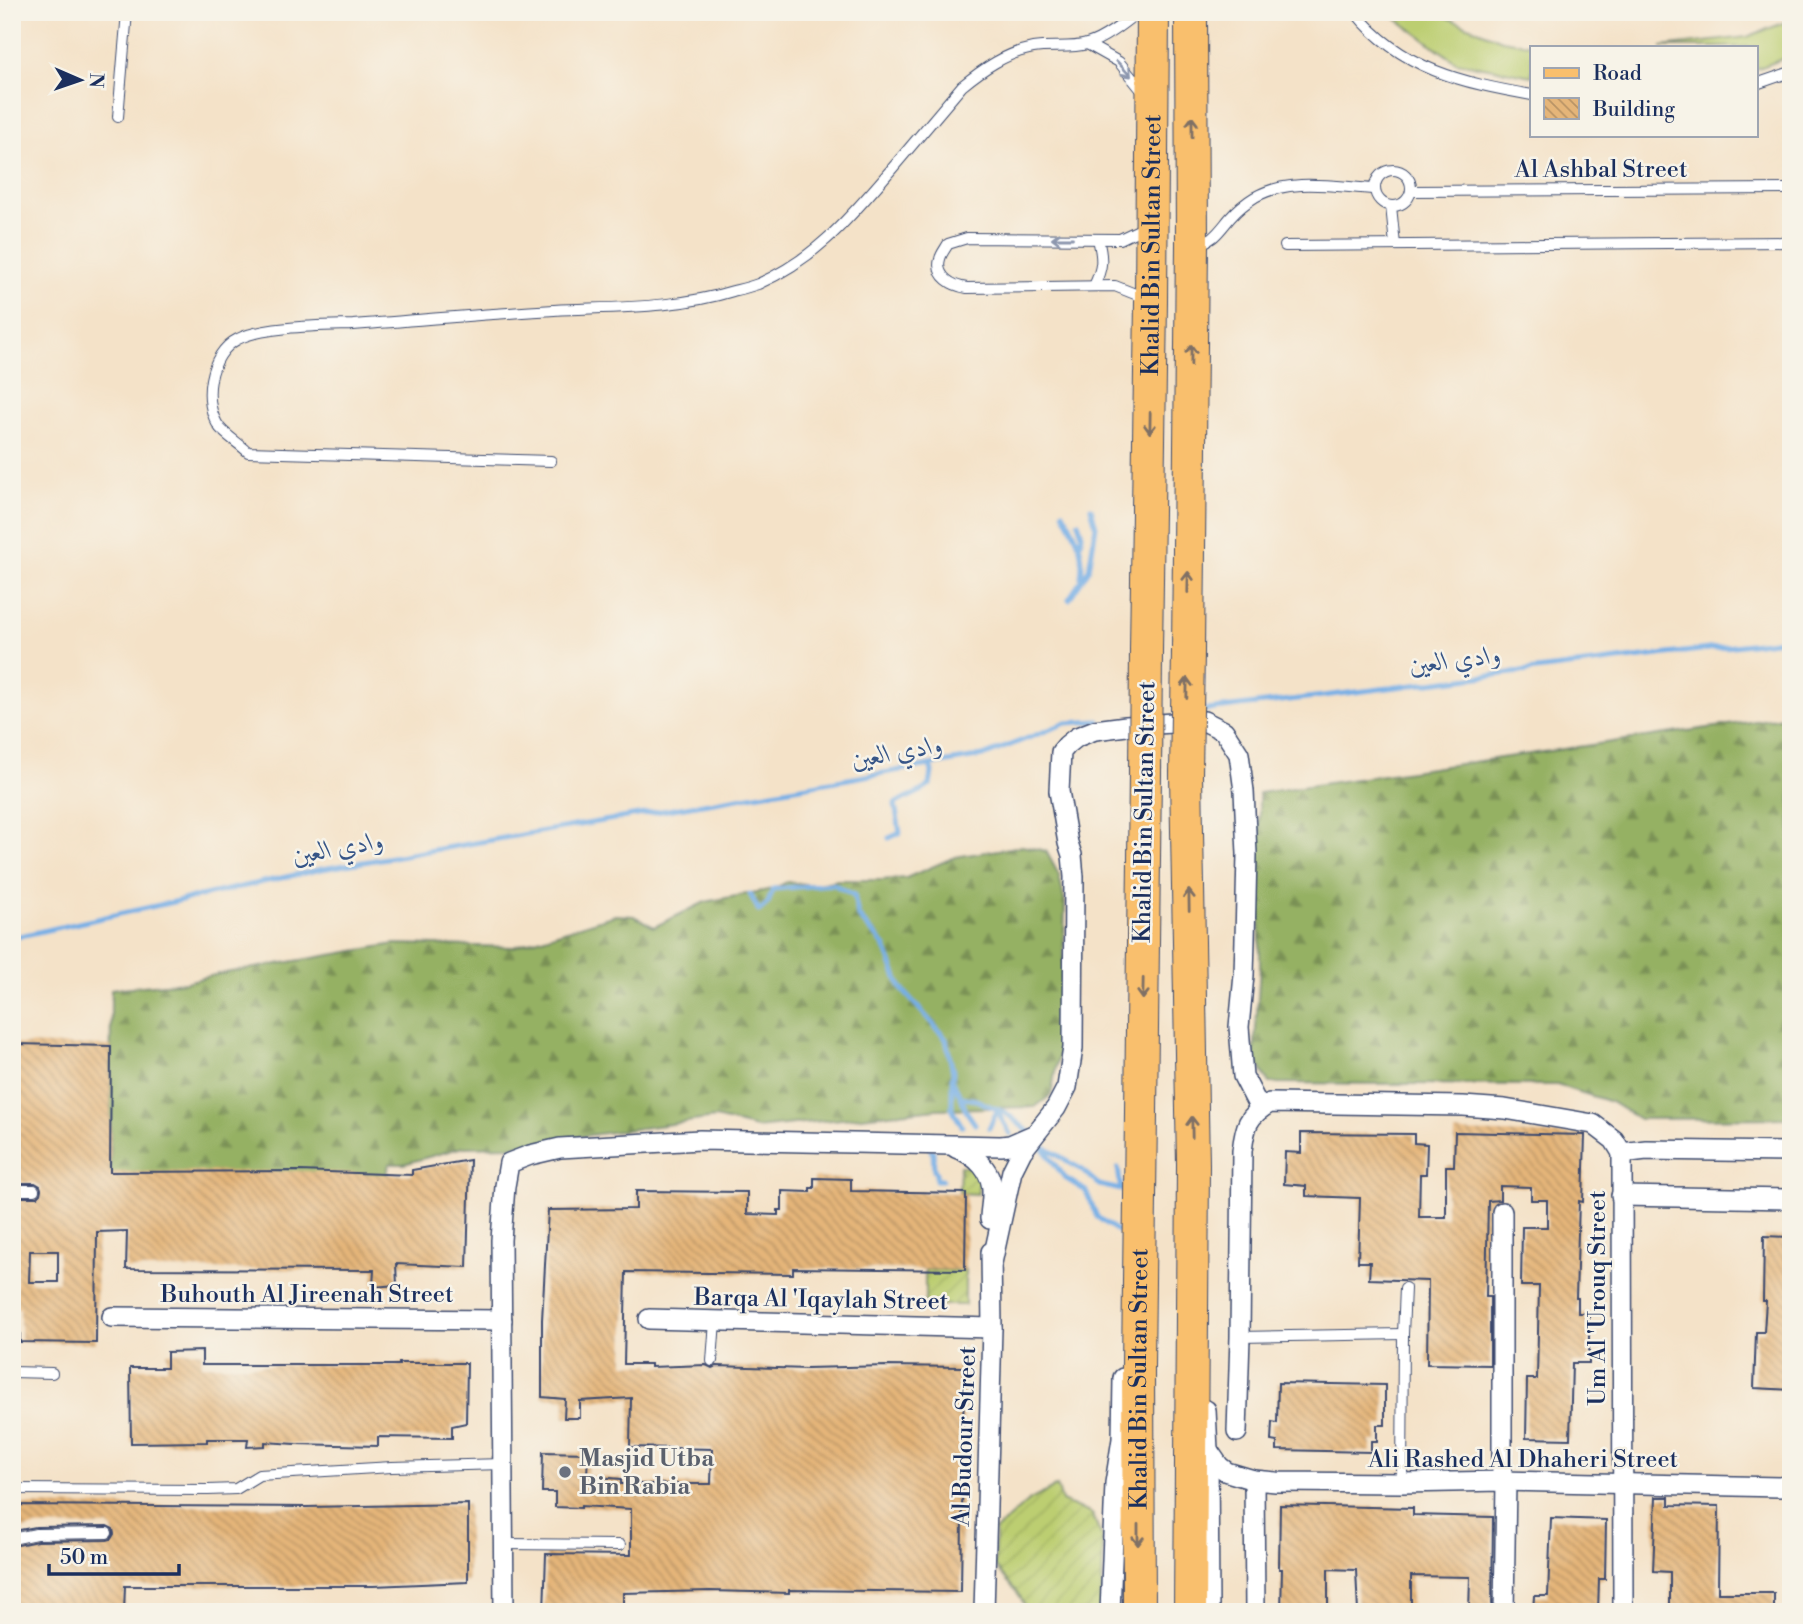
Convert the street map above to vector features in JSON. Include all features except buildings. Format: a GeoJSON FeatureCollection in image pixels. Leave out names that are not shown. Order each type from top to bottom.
{"type":"FeatureCollection","features":[{"type":"Feature","properties":{"kind":"main road","name":"Khalid Bin Sultan Street"},"geometry":{"type":"LineString","coordinates":[[1139,1612],[1138,1367],[1152,302],[1153,12]]}},
{"type":"Feature","properties":{"kind":"main road","name":"Khalid Bin Sultan Street"},"geometry":{"type":"LineString","coordinates":[[1190,1612],[1193,1165],[1186,775],[1192,244],[1191,12]]}},
{"type":"Feature","properties":{"kind":"street"},"geometry":{"type":"LineString","coordinates":[[992,1262],[1012,1171],[1022,1151],[1056,1108],[1068,1087],[1073,1048],[1074,877],[1059,792],[1061,752],[1077,737],[1095,730],[1126,726],[1204,721],[1224,731],[1239,754],[1245,802],[1247,854],[1244,975],[1239,1027],[1242,1076],[1260,1109]]}},
{"type":"Feature","properties":{"kind":"street"},"geometry":{"type":"LineString","coordinates":[[1237,1432],[1244,1130],[1249,1118],[1270,1103],[1505,1109],[1593,1124],[1614,1140],[1622,1153],[1646,1150],[1791,1152]]}},
{"type":"Feature","properties":{"kind":"street"},"geometry":{"type":"LineString","coordinates":[[504,1612],[501,1240],[509,1163],[560,1148],[700,1140],[981,1146],[1010,1145],[1033,1135]]}},
{"type":"Feature","properties":{"kind":"street"},"geometry":{"type":"LineString","coordinates":[[949,1145],[973,1156],[991,1180],[992,1262]]}},
{"type":"Feature","properties":{"kind":"street"},"geometry":{"type":"LineString","coordinates":[[981,1146],[997,1153],[1002,1161],[1007,1178],[1007,1191]]}},
{"type":"Feature","properties":{"kind":"street","name":"Um Al 'Urouq Street"},"geometry":{"type":"LineString","coordinates":[[1622,1153],[1623,1612]]}},
{"type":"Feature","properties":{"kind":"street"},"geometry":{"type":"LineString","coordinates":[[1110,1612],[1115,1483],[1122,1438],[1126,1261],[1141,1161]]}},
{"type":"Feature","properties":{"kind":"street"},"geometry":{"type":"LineString","coordinates":[[1193,1165],[1201,1225],[1208,1450],[1209,1612]]}},
{"type":"Feature","properties":{"kind":"street"},"geometry":{"type":"LineString","coordinates":[[1621,1196],[1791,1199]]}},
{"type":"Feature","properties":{"kind":"street"},"geometry":{"type":"LineString","coordinates":[[1502,1212],[1504,1612]]}},
{"type":"Feature","properties":{"kind":"street","name":"Al Budour Street"},"geometry":{"type":"LineString","coordinates":[[984,1612],[992,1262]]}},
{"type":"Feature","properties":{"kind":"street","name":"Buhouth Al Jireenah Street"},"geometry":{"type":"LineString","coordinates":[[112,1317],[502,1320]]}},
{"type":"Feature","properties":{"kind":"street","name":"Barqa Al 'Iqaylah Street"},"geometry":{"type":"LineString","coordinates":[[649,1319],[992,1328]]}},
{"type":"Feature","properties":{"kind":"street"},"geometry":{"type":"LineString","coordinates":[[1208,1450],[1212,1459],[1227,1472],[1254,1480]]}},
{"type":"Feature","properties":{"kind":"street"},"geometry":{"type":"LineString","coordinates":[[1208,1503],[1226,1489],[1254,1480]]}},
{"type":"Feature","properties":{"kind":"street"},"geometry":{"type":"LineString","coordinates":[[1254,1480],[1255,1612]]}},
{"type":"Feature","properties":{"kind":"street","name":"Ali Rashed Al Dhaheri Street"},"geometry":{"type":"LineString","coordinates":[[1254,1480],[1402,1483],[1504,1481],[1780,1487],[1791,1484]]}},
{"type":"Feature","properties":{"kind":"lane"},"geometry":{"type":"LineString","coordinates":[[118,117],[127,12]]}},
{"type":"Feature","properties":{"kind":"lane"},"geometry":{"type":"LineString","coordinates":[[551,461],[248,452],[220,427],[212,406],[210,381],[226,348],[235,340],[251,333],[555,310],[660,306],[714,297],[757,284],[800,262],[829,238],[852,215],[962,86],[983,70],[1008,55],[1033,48],[1087,44],[1122,26],[1138,12]]}},
{"type":"Feature","properties":{"kind":"lane"},"geometry":{"type":"LineString","coordinates":[[1355,12],[1380,39],[1414,62],[1452,77],[1530,95]]}},
{"type":"Feature","properties":{"kind":"lane"},"geometry":{"type":"LineString","coordinates":[[1087,44],[1119,62],[1153,103]]}},
{"type":"Feature","properties":{"kind":"lane"},"geometry":{"type":"LineString","coordinates":[[1758,83],[1791,72]]}},
{"type":"Feature","properties":{"kind":"lane"},"geometry":{"type":"LineString","coordinates":[[1391,170],[1406,175],[1411,191],[1402,204],[1391,206],[1378,199],[1374,190],[1380,174],[1391,170]]}},
{"type":"Feature","properties":{"kind":"lane"},"geometry":{"type":"LineString","coordinates":[[1192,244],[1213,238],[1245,204],[1265,192],[1287,186],[1310,185],[1374,190]]}},
{"type":"Feature","properties":{"kind":"lane","name":"Al Ashbal Street"},"geometry":{"type":"LineString","coordinates":[[1411,191],[1791,189]]}},
{"type":"Feature","properties":{"kind":"lane"},"geometry":{"type":"LineString","coordinates":[[1391,206],[1395,245]]}},
{"type":"Feature","properties":{"kind":"lane"},"geometry":{"type":"LineString","coordinates":[[1152,224],[1119,239],[967,238],[948,244],[940,257],[944,278],[954,286],[1115,286],[1152,302]]}},
{"type":"Feature","properties":{"kind":"lane"},"geometry":{"type":"LineString","coordinates":[[1094,286],[1101,271],[1102,255],[1098,239]]}},
{"type":"Feature","properties":{"kind":"lane"},"geometry":{"type":"LineString","coordinates":[[1285,246],[1791,242]]}},
{"type":"Feature","properties":{"kind":"lane"},"geometry":{"type":"LineString","coordinates":[[12,1190],[34,1190]]}},
{"type":"Feature","properties":{"kind":"lane"},"geometry":{"type":"LineString","coordinates":[[1402,1483],[1405,1288]]}},
{"type":"Feature","properties":{"kind":"lane"},"geometry":{"type":"LineString","coordinates":[[712,1361],[715,1321]]}},
{"type":"Feature","properties":{"kind":"lane"},"geometry":{"type":"LineString","coordinates":[[1240,1337],[1403,1334]]}},
{"type":"Feature","properties":{"kind":"lane"},"geometry":{"type":"LineString","coordinates":[[12,1372],[52,1373]]}},
{"type":"Feature","properties":{"kind":"lane"},"geometry":{"type":"LineString","coordinates":[[12,1489],[236,1489],[259,1475],[503,1464]]}},
{"type":"Feature","properties":{"kind":"lane"},"geometry":{"type":"LineString","coordinates":[[12,1539],[36,1534],[107,1533]]}},
{"type":"Feature","properties":{"kind":"lane"},"geometry":{"type":"LineString","coordinates":[[503,1544],[620,1545]]}},
{"type":"Feature","properties":{"kind":"lane"},"geometry":{"type":"LineString","coordinates":[[1209,1549],[1216,1575],[1217,1612]]}},
{"type":"Feature","properties":{"kind":"green space"},"geometry":{"type":"Polygon","coordinates":[[[1387,12],[1441,12],[1446,17],[1502,40],[1541,46],[1530,46],[1530,76],[1456,62],[1387,12]]]}},
{"type":"Feature","properties":{"kind":"green space"},"geometry":{"type":"Polygon","coordinates":[[[1791,20],[1791,56],[1758,68],[1758,46],[1670,46],[1747,37],[1791,20]]]}},
{"type":"Feature","properties":{"kind":"green space"},"geometry":{"type":"Polygon","coordinates":[[[1791,716],[1791,1118],[1639,1119],[1611,1102],[1557,1085],[1269,1083],[1254,1057],[1260,967],[1259,793],[1791,716]]]}},
{"type":"Feature","properties":{"kind":"green space"},"geometry":{"type":"Polygon","coordinates":[[[1022,846],[1046,851],[1059,875],[1065,903],[1061,1041],[1051,1095],[1035,1107],[937,1109],[756,1128],[715,1118],[510,1146],[463,1147],[404,1164],[389,1164],[387,1175],[110,1173],[111,989],[186,982],[395,944],[513,947],[615,915],[634,916],[654,927],[705,902],[773,889],[787,882],[813,885],[838,880],[906,878],[955,857],[1022,846]]]}},
{"type":"Feature","properties":{"kind":"green space"},"geometry":{"type":"Polygon","coordinates":[[[960,1166],[979,1167],[978,1194],[959,1193],[960,1166]]]}},
{"type":"Feature","properties":{"kind":"green space"},"geometry":{"type":"Polygon","coordinates":[[[925,1270],[965,1270],[965,1305],[925,1305],[925,1270]]]}},
{"type":"Feature","properties":{"kind":"green space"},"geometry":{"type":"Polygon","coordinates":[[[1057,1486],[1062,1501],[1092,1514],[1102,1537],[1101,1612],[1027,1612],[1020,1596],[995,1566],[995,1531],[1028,1501],[1057,1486]]]}},
{"type":"Feature","properties":{"kind":"waterway"},"geometry":{"type":"LineString","coordinates":[[1069,599],[1089,569],[1096,526],[1091,508]]}},
{"type":"Feature","properties":{"kind":"waterway"},"geometry":{"type":"LineString","coordinates":[[1063,512],[1080,550],[1081,577]]}},
{"type":"Feature","properties":{"kind":"waterway"},"geometry":{"type":"LineString","coordinates":[[1078,522],[1082,534],[1081,542]]}},
{"type":"Feature","properties":{"kind":"waterway","name":"وادي العين"},"geometry":{"type":"LineString","coordinates":[[1199,711],[1791,639]]}},
{"type":"Feature","properties":{"kind":"waterway","name":"وادي العين"},"geometry":{"type":"LineString","coordinates":[[12,935],[20,936],[322,869],[983,756],[1066,723],[1099,721]]}},
{"type":"Feature","properties":{"kind":"waterway"},"geometry":{"type":"LineString","coordinates":[[889,838],[900,833],[895,804],[930,785],[930,765]]}},
{"type":"Feature","properties":{"kind":"waterway"},"geometry":{"type":"LineString","coordinates":[[750,894],[759,911],[768,903],[773,889],[833,884],[854,895],[858,916],[884,945],[901,988],[946,1039],[953,1072],[952,1080],[961,1097],[976,1100],[1006,1113],[1029,1132]]}},
{"type":"Feature","properties":{"kind":"waterway"},"geometry":{"type":"LineString","coordinates":[[952,1083],[952,1109],[962,1126]]}},
{"type":"Feature","properties":{"kind":"waterway"},"geometry":{"type":"LineString","coordinates":[[961,1097],[975,1124]]}},
{"type":"Feature","properties":{"kind":"waterway"},"geometry":{"type":"LineString","coordinates":[[998,1109],[1010,1134]]}},
{"type":"Feature","properties":{"kind":"waterway"},"geometry":{"type":"LineString","coordinates":[[989,1128],[998,1109]]}},
{"type":"Feature","properties":{"kind":"waterway"},"geometry":{"type":"LineString","coordinates":[[1036,1139],[1065,1178],[1086,1191],[1097,1217],[1117,1231]]}},
{"type":"Feature","properties":{"kind":"waterway"},"geometry":{"type":"LineString","coordinates":[[1046,1148],[1082,1170],[1099,1185],[1121,1190],[1118,1168]]}},
{"type":"Feature","properties":{"kind":"waterway"},"geometry":{"type":"LineString","coordinates":[[931,1151],[936,1180],[942,1180]]}},
{"type":"Feature","properties":{"kind":"place","name":"Masjid Utba Bin Rabia"},"geometry":{"type":"Point","coordinates":[565,1472]}}]}
